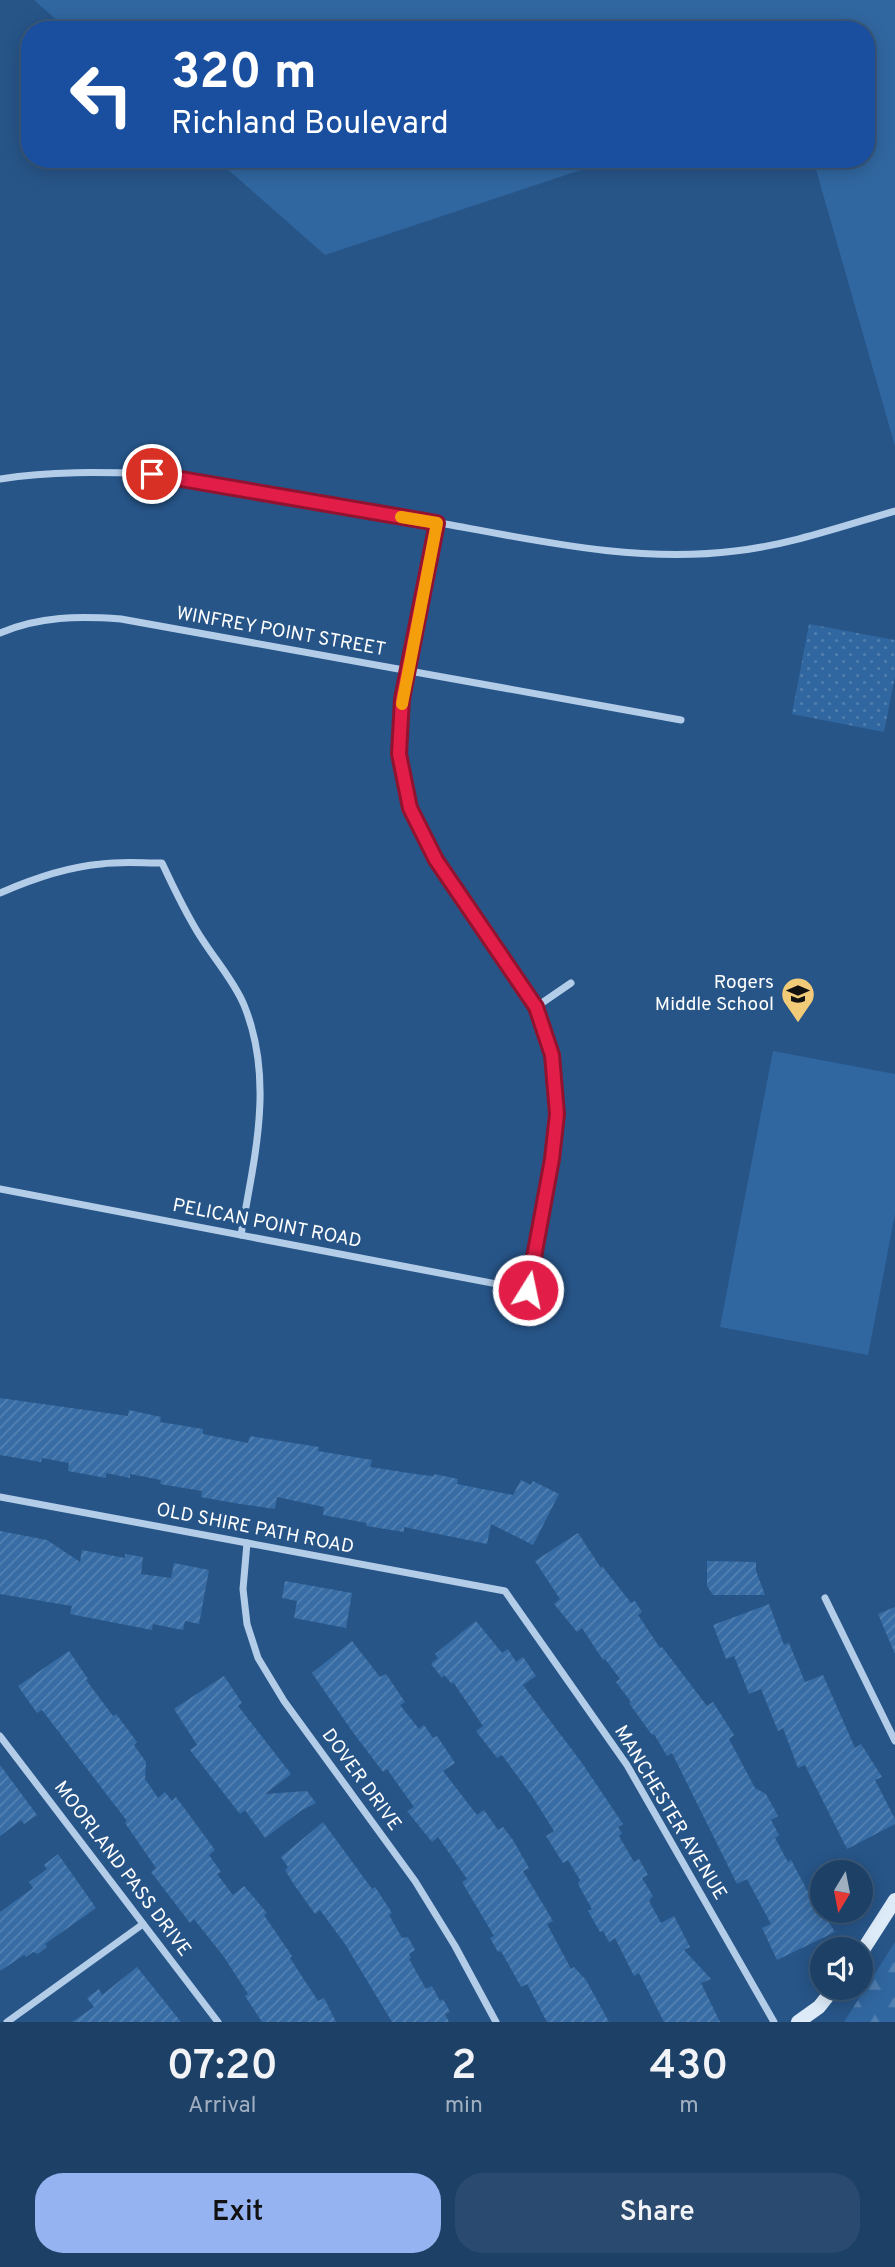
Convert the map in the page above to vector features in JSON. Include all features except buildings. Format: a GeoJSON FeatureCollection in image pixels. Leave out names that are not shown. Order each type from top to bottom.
{"type":"FeatureCollection","features":[{"type":"Feature","properties":{"kind":"street"},"geometry":{"type":"LineString","coordinates":[[0,480],[40,473],[90,471],[152,474],[608,551],[671,555],[736,551],[811,536],[895,511]]}},
{"type":"Feature","properties":{"kind":"street"},"geometry":{"type":"LineString","coordinates":[[437,523],[402,699],[399,754],[410,808],[436,860],[536,1007],[571,983]]}},
{"type":"Feature","properties":{"kind":"street","name":"WINFREY POINT STREET"},"geometry":{"type":"LineString","coordinates":[[0,634],[47,619],[121,619],[681,720]]}},
{"type":"Feature","properties":{"kind":"street"},"geometry":{"type":"LineString","coordinates":[[0,893],[24,882],[67,869],[102,863],[162,863],[184,909],[243,1002],[256,1039],[262,1086],[258,1131],[241,1235]]}},
{"type":"Feature","properties":{"kind":"street","name":"PELICAN POINT ROAD"},"geometry":{"type":"LineString","coordinates":[[0,1189],[528,1290],[552,1159],[557,1114],[552,1055],[536,1007]]}},
{"type":"Feature","properties":{"kind":"street","name":"OLD SHIRE PATH ROAD"},"geometry":{"type":"LineString","coordinates":[[0,1497],[505,1591]]}},
{"type":"Feature","properties":{"kind":"street","name":"DOVER DRIVE"},"geometry":{"type":"LineString","coordinates":[[247,1543],[243,1589],[247,1624],[258,1658],[284,1702],[415,1881],[455,1946],[496,2022]]}},
{"type":"Feature","properties":{"kind":"street","name":"MANCHESTER AVENUE"},"geometry":{"type":"LineString","coordinates":[[505,1591],[627,1765],[774,2022]]}},
{"type":"Feature","properties":{"kind":"street"},"geometry":{"type":"LineString","coordinates":[[825,1598],[895,1741]]}},
{"type":"Feature","properties":{"kind":"street","name":"MOORLAND PASS DRIVE"},"geometry":{"type":"LineString","coordinates":[[0,1735],[218,2022]]}},
{"type":"Feature","properties":{"kind":"street"},"geometry":{"type":"LineString","coordinates":[[871,1937],[895,1900]]}},
{"type":"Feature","properties":{"kind":"street"},"geometry":{"type":"LineString","coordinates":[[7,2022],[143,1924]]}},
{"type":"Feature","properties":{"kind":"street"},"geometry":{"type":"LineString","coordinates":[[799,2022],[825,2000]]}},
{"type":"Feature","properties":{"kind":"green space"},"geometry":{"type":"Polygon","coordinates":[[[34,0],[895,0],[895,446],[816,168],[875,168],[875,21],[58,21],[34,0]]]}},
{"type":"Feature","properties":{"kind":"green space"},"geometry":{"type":"Polygon","coordinates":[[[226,168],[587,168],[325,255],[226,168]]]}},
{"type":"Feature","properties":{"kind":"green space"},"geometry":{"type":"Polygon","coordinates":[[[809,624],[895,640],[895,676],[884,732],[792,714],[809,624]]]}},
{"type":"Feature","properties":{"kind":"green space"},"geometry":{"type":"Polygon","coordinates":[[[773,1051],[895,1074],[895,1214],[868,1355],[720,1327],[773,1051]]]}},
{"type":"Feature","properties":{"kind":"green space"},"geometry":{"type":"Polygon","coordinates":[[[895,1942],[895,2022],[844,2022],[858,2000],[873,2000],[873,1977],[895,1942]]]}},
{"type":"Feature","properties":{"kind":"slow traffic"},"geometry":{"type":"LineString","coordinates":[[401,517],[437,523],[402,704]]}},
{"type":"Feature","properties":{"kind":"place","name":"Rogers Middle School"},"geometry":{"type":"Point","coordinates":[798,1024]}},
{"type":"Feature","properties":{"kind":"route"},"geometry":{"type":"LineString","coordinates":[[152,474],[437,523],[402,699],[399,754],[410,808],[436,860],[536,1007],[552,1055],[557,1114],[552,1159],[528,1290]]}}]}
